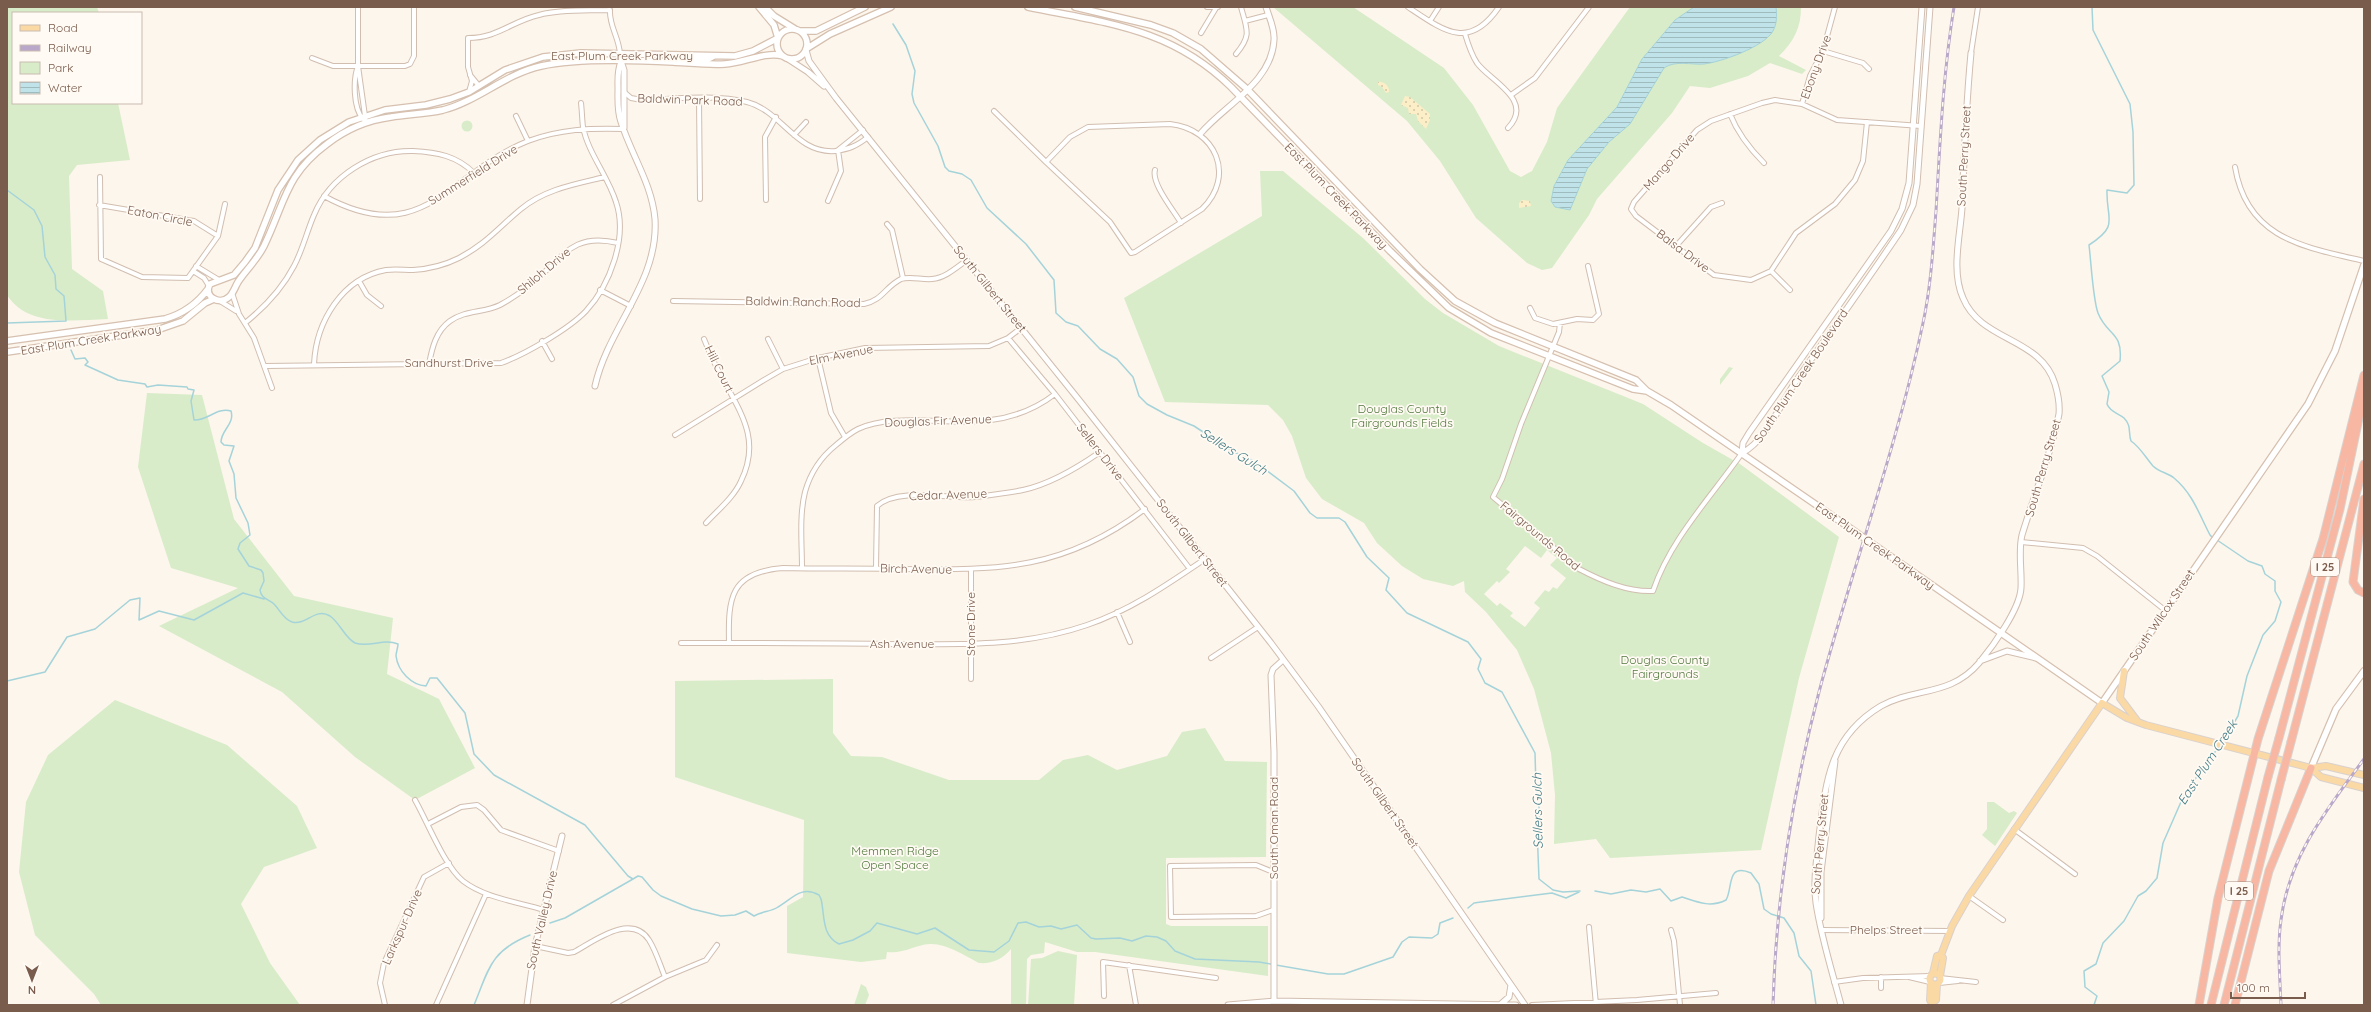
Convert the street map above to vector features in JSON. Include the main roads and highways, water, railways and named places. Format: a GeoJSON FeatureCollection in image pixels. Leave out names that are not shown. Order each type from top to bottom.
{"type":"FeatureCollection","features":[{"type":"Feature","properties":{"kind":"highway"},"geometry":{"type":"LineString","coordinates":[[2198,1005],[2218,898],[2255,752],[2269,700],[2321,545],[2364,375]]}},
{"type":"Feature","properties":{"kind":"highway","name":"I 25"},"geometry":{"type":"LineString","coordinates":[[2211,1005],[2268,777],[2340,509],[2364,394]]}},
{"type":"Feature","properties":{"kind":"highway","name":"I 25"},"geometry":{"type":"LineString","coordinates":[[2224,1005],[2364,464]]}},
{"type":"Feature","properties":{"kind":"highway"},"geometry":{"type":"LineString","coordinates":[[2364,499],[2353,582],[2358,590],[2364,593]]}},
{"type":"Feature","properties":{"kind":"highway"},"geometry":{"type":"LineString","coordinates":[[2236,1005],[2269,871],[2311,768]]}},
{"type":"Feature","properties":{"kind":"main road"},"geometry":{"type":"LineString","coordinates":[[759,7],[773,23],[778,38],[777,48],[785,58],[798,58],[806,50],[830,34],[891,7]]}},
{"type":"Feature","properties":{"kind":"main road"},"geometry":{"type":"LineString","coordinates":[[765,7],[778,18],[799,31],[806,40],[806,50]]}},
{"type":"Feature","properties":{"kind":"main road"},"geometry":{"type":"LineString","coordinates":[[778,38],[787,30],[816,31],[865,7]]}},
{"type":"Feature","properties":{"kind":"main road","name":"East Plum Creek Parkway"},"geometry":{"type":"LineString","coordinates":[[1028,7],[1123,27],[1160,38],[1205,64],[1240,96],[1440,301],[1479,327],[1633,389],[1647,391]]}},
{"type":"Feature","properties":{"kind":"main road","name":"East Plum Creek Parkway"},"geometry":{"type":"LineString","coordinates":[[1075,7],[1138,21],[1173,33],[1211,56],[1247,89],[1446,294],[1484,318],[1636,380],[1647,391],[1742,453],[2102,703]]}},
{"type":"Feature","properties":{"kind":"main road","name":"East Plum Creek Parkway"},"geometry":{"type":"LineString","coordinates":[[221,279],[237,272],[250,256],[278,190],[298,160],[330,133],[363,116],[385,110],[435,104],[469,92],[511,67],[543,57],[569,54],[714,56],[745,54],[778,38]]}},
{"type":"Feature","properties":{"kind":"main road","name":"East Plum Creek Parkway"},"geometry":{"type":"LineString","coordinates":[[232,292],[262,251],[282,200],[298,173],[327,144],[345,132],[366,123],[389,117],[436,112],[471,100],[503,80],[540,66],[560,62],[672,62],[726,64],[772,54],[785,58]]}},
{"type":"Feature","properties":{"kind":"main road"},"geometry":{"type":"LineString","coordinates":[[672,62],[681,58],[708,60],[714,56]]}},
{"type":"Feature","properties":{"kind":"main road"},"geometry":{"type":"LineString","coordinates":[[471,100],[479,86]]}},
{"type":"Feature","properties":{"kind":"main road","name":"South Wilcox Street"},"geometry":{"type":"LineString","coordinates":[[1933,1004],[1930,1000],[1935,979],[1937,956],[1941,955],[1950,931],[1969,896],[2294,424],[2318,385],[2344,329],[2364,266]]}},
{"type":"Feature","properties":{"kind":"main road"},"geometry":{"type":"LineString","coordinates":[[221,279],[230,282],[232,292],[227,299],[217,300],[209,295],[208,288],[213,282],[221,279]]}},
{"type":"Feature","properties":{"kind":"main road","name":"East Plum Creek Parkway"},"geometry":{"type":"LineString","coordinates":[[7,341],[165,319],[180,314],[194,304],[208,288]]}},
{"type":"Feature","properties":{"kind":"main road","name":"East Plum Creek Parkway"},"geometry":{"type":"LineString","coordinates":[[7,352],[162,329],[182,321],[205,303],[217,300]]}},
{"type":"Feature","properties":{"kind":"main road"},"geometry":{"type":"LineString","coordinates":[[2124,671],[2120,698],[2138,722]]}},
{"type":"Feature","properties":{"kind":"main road"},"geometry":{"type":"LineString","coordinates":[[2311,768],[2336,709],[2364,671]]}},
{"type":"Feature","properties":{"kind":"main road"},"geometry":{"type":"LineString","coordinates":[[2102,703],[2138,722],[2311,768],[2326,766],[2364,774]]}},
{"type":"Feature","properties":{"kind":"main road"},"geometry":{"type":"LineString","coordinates":[[2311,768],[2321,777],[2364,788]]}},
{"type":"Feature","properties":{"kind":"water"},"geometry":{"type":"Polygon","coordinates":[[[1694,7],[1776,7],[1777,16],[1773,31],[1768,37],[1761,43],[1742,53],[1711,63],[1678,63],[1664,68],[1630,124],[1609,142],[1587,169],[1570,210],[1555,207],[1551,201],[1554,186],[1568,160],[1617,107],[1642,59],[1675,20],[1694,7]]]}},
{"type":"Feature","properties":{"kind":"waterway","name":"East Plum Creek"},"geometry":{"type":"LineString","coordinates":[[2092,7],[2093,30],[2130,104],[2133,132],[2134,185],[2127,193],[2107,190],[2109,215],[2108,227],[2099,238],[2089,245],[2096,307],[2102,320],[2117,339],[2120,351],[2120,361],[2102,376],[2109,392],[2107,404],[2110,409],[2124,418],[2129,427],[2131,441],[2140,449],[2153,466],[2174,478],[2181,484],[2191,498],[2213,538]]}},
{"type":"Feature","properties":{"kind":"waterway","name":"Sellers Gulch"},"geometry":{"type":"LineString","coordinates":[[893,24],[906,45],[915,71],[912,94],[914,103],[938,146],[945,167],[949,171],[962,174],[971,180],[987,208],[1026,244],[1054,280],[1056,313],[1066,322],[1078,326],[1100,349],[1117,359],[1133,377],[1139,396],[1147,404],[1167,415],[1194,426],[1232,451],[1254,461],[1294,491],[1310,513],[1317,518],[1339,518],[1345,522],[1367,557],[1389,578],[1386,590],[1407,613],[1468,642],[1481,659],[1478,669],[1485,683],[1502,692],[1535,753],[1536,787],[1540,814],[1537,828],[1539,879],[1553,890],[1563,892],[1580,891]]}},
{"type":"Feature","properties":{"kind":"waterway"},"geometry":{"type":"LineString","coordinates":[[7,190],[34,210],[42,226],[45,257],[55,275],[56,289],[64,296],[66,321],[7,323]]}},
{"type":"Feature","properties":{"kind":"waterway"},"geometry":{"type":"LineString","coordinates":[[71,350],[75,359],[85,358],[88,362],[85,365],[118,380],[145,384],[147,387],[158,385],[187,387],[188,389],[194,390],[191,401],[194,420],[199,420],[221,411],[231,411],[231,420],[223,434],[221,442],[224,445],[234,446],[229,461],[234,474],[236,498],[248,523],[250,535],[240,543],[238,549],[249,566],[261,570],[263,573],[264,581],[260,590],[262,595],[274,604],[289,621],[297,623],[315,615],[325,614],[334,619],[348,638],[355,643],[366,644],[392,642],[398,644],[396,656],[402,672],[410,680],[420,685],[426,686],[430,678],[437,678],[465,713],[474,754],[494,775],[585,825],[628,876],[633,879],[638,876],[642,877],[653,890],[661,896],[692,909],[721,916],[735,915],[746,911],[754,916],[775,909],[797,894],[802,892],[813,892],[819,895],[821,899],[826,930],[833,940],[839,944],[853,940],[870,931],[877,923],[917,934],[935,928],[969,950],[994,952],[1009,941],[1018,923],[1026,922],[1039,927],[1051,926],[1061,929],[1077,925],[1091,938],[1096,939],[1120,938],[1132,941],[1146,936],[1157,937],[1166,941],[1175,951],[1195,959],[1259,962],[1328,974],[1344,974],[1393,957],[1402,942],[1409,937],[1432,938],[1438,934],[1440,923],[1453,918]]}},
{"type":"Feature","properties":{"kind":"waterway","name":"East Plum Creek"},"geometry":{"type":"LineString","coordinates":[[2217,540],[2248,561],[2262,566],[2265,574],[2275,581],[2275,591],[2281,602],[2275,621],[2263,635],[2247,676],[2238,716],[2222,743]]}},
{"type":"Feature","properties":{"kind":"waterway"},"geometry":{"type":"LineString","coordinates":[[7,681],[45,672],[67,637],[95,629],[130,600],[140,598],[139,620],[159,611],[194,620],[243,593],[264,599]]}},
{"type":"Feature","properties":{"kind":"waterway","name":"East Plum Creek"},"geometry":{"type":"LineString","coordinates":[[2094,1005],[2097,996],[2085,987],[2084,971],[2096,964],[2103,943],[2124,921],[2138,896],[2146,891],[2157,878],[2163,843],[2184,795],[2198,775],[2207,767],[2210,758],[2220,746]]}},
{"type":"Feature","properties":{"kind":"waterway","name":"Sellers Gulch"},"geometry":{"type":"LineString","coordinates":[[1595,891],[1611,894],[1631,890],[1646,892],[1660,889],[1671,901],[1682,897],[1693,901],[1715,904],[1726,900],[1734,874],[1738,871],[1751,873],[1759,884],[1764,909],[1771,914],[1784,918],[1794,933],[1799,956],[1811,971],[1816,1005]]}},
{"type":"Feature","properties":{"kind":"waterway"},"geometry":{"type":"LineString","coordinates":[[550,923],[565,918],[633,879]]}},
{"type":"Feature","properties":{"kind":"waterway"},"geometry":{"type":"LineString","coordinates":[[1468,908],[1474,903],[1552,893],[1566,898],[1579,892]]}},
{"type":"Feature","properties":{"kind":"waterway"},"geometry":{"type":"LineString","coordinates":[[474,1005],[493,962],[506,948],[530,935]]}},
{"type":"Feature","properties":{"kind":"railway"},"geometry":{"type":"LineString","coordinates":[[1773,1005],[1778,925],[1787,847],[1793,808],[1809,731],[1832,646],[1900,416],[1926,309],[1933,253],[1945,83],[1954,7]]}},
{"type":"Feature","properties":{"kind":"railway"},"geometry":{"type":"LineString","coordinates":[[2281,1005],[2279,941],[2285,897],[2292,875],[2312,834],[2364,759]]}},
{"type":"Feature","properties":{"kind":"park label","name":"Douglas County Fairgrounds Fields"},"geometry":{"type":"Point","coordinates":[1402,416]}},
{"type":"Feature","properties":{"kind":"park label","name":"Douglas County Fairgrounds"},"geometry":{"type":"Point","coordinates":[1665,667]}},
{"type":"Feature","properties":{"kind":"park label","name":"Memmen Ridge Open Space"},"geometry":{"type":"Point","coordinates":[895,858]}}]}
